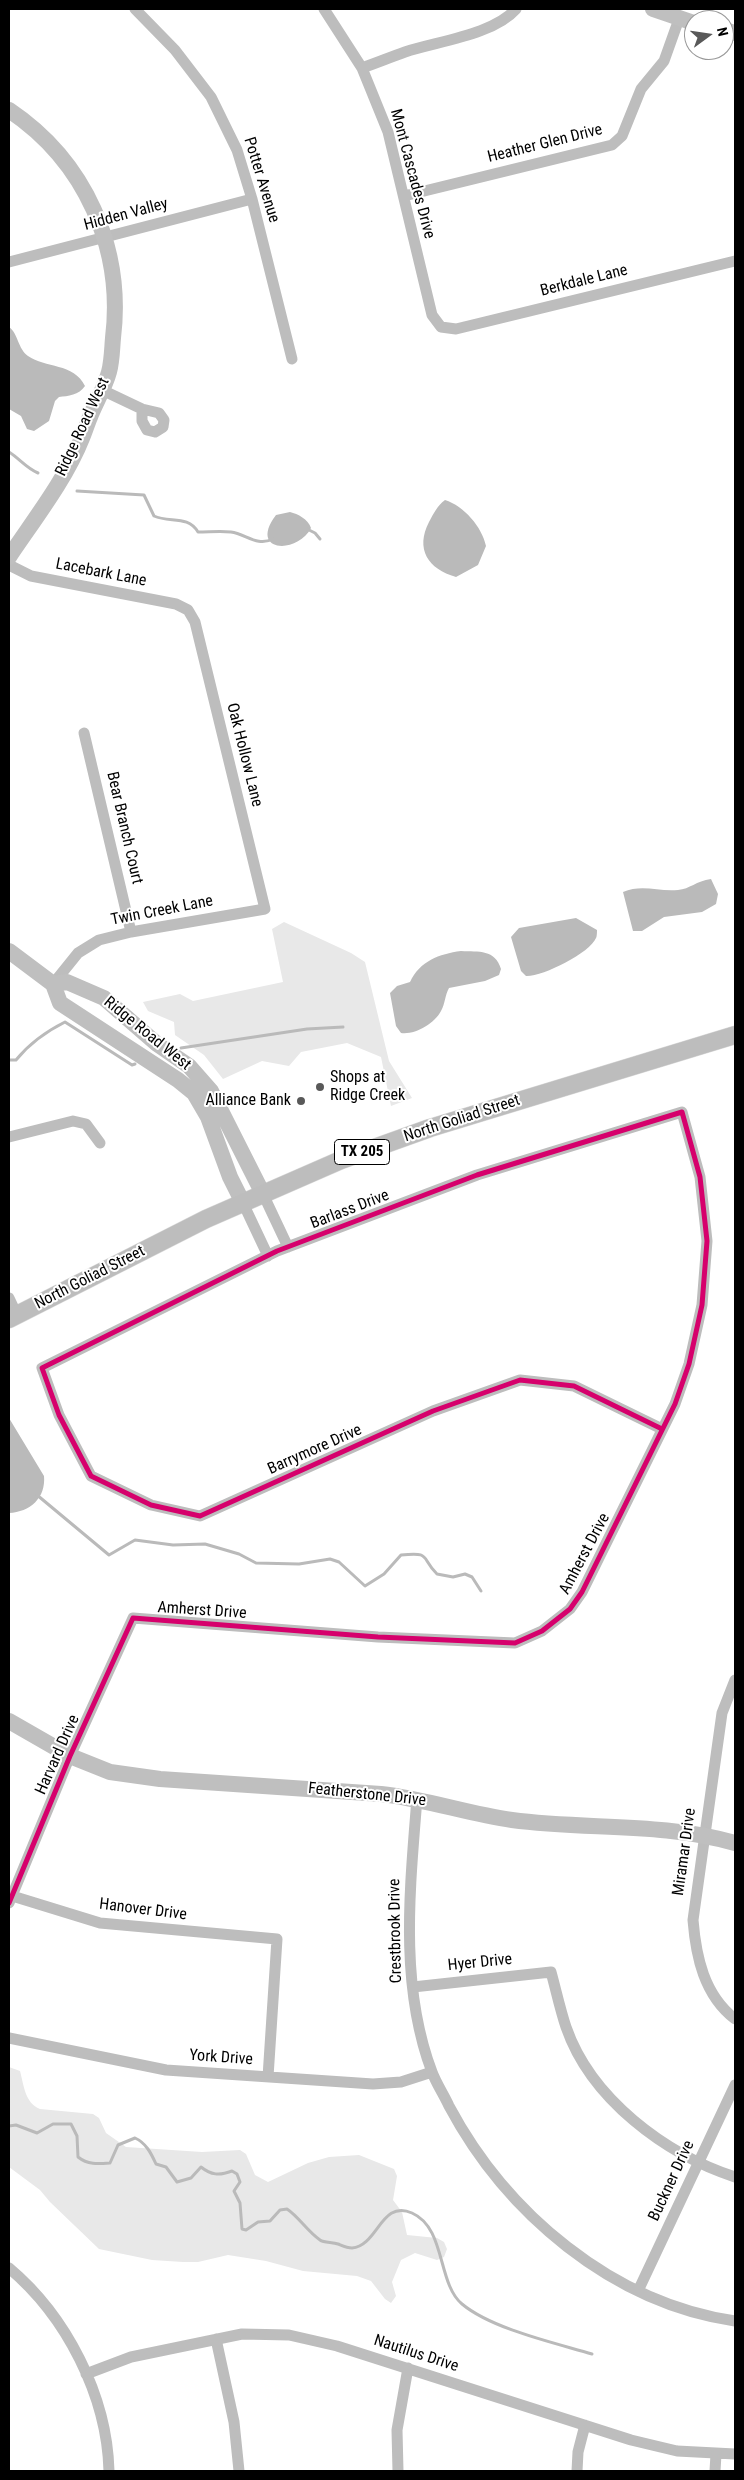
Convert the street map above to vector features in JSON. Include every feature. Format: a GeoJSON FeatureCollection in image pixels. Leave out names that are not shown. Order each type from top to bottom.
{"type":"FeatureCollection","features":[{"type":"Feature","properties":{"kind":"main road","name":"North Goliad Street"},"geometry":{"type":"LineString","coordinates":[[13,1317],[156,1244],[341,1160],[430,1128],[735,1035]]}},
{"type":"Feature","properties":{"kind":"street","name":"Potter Avenue"},"geometry":{"type":"LineString","coordinates":[[134,9],[175,50],[212,97],[237,150],[252,199],[292,359]]}},
{"type":"Feature","properties":{"kind":"street","name":"Mont Cascades Drive"},"geometry":{"type":"LineString","coordinates":[[324,9],[362,68],[388,132],[432,315],[441,327]]}},
{"type":"Feature","properties":{"kind":"street"},"geometry":{"type":"LineString","coordinates":[[362,68],[406,52],[473,34],[511,15],[516,9]]}},
{"type":"Feature","properties":{"kind":"street"},"geometry":{"type":"LineString","coordinates":[[653,9],[684,20]]}},
{"type":"Feature","properties":{"kind":"street","name":"Heather Glen Drive"},"geometry":{"type":"LineString","coordinates":[[404,196],[612,145],[622,136],[641,89],[664,61],[684,26]]}},
{"type":"Feature","properties":{"kind":"street","name":"Ridge Road West"},"geometry":{"type":"LineString","coordinates":[[9,110],[44,138],[64,158],[83,188],[98,217],[105,238],[112,266],[117,310],[109,371],[82,438],[64,471],[9,558]]}},
{"type":"Feature","properties":{"kind":"street","name":"Hidden Valley"},"geometry":{"type":"LineString","coordinates":[[9,262],[252,199]]}},
{"type":"Feature","properties":{"kind":"street","name":"Berkdale Lane"},"geometry":{"type":"LineString","coordinates":[[441,327],[456,329],[735,261]]}},
{"type":"Feature","properties":{"kind":"street"},"geometry":{"type":"LineString","coordinates":[[102,390],[142,409]]}},
{"type":"Feature","properties":{"kind":"street","name":"Lacebark Lane"},"geometry":{"type":"LineString","coordinates":[[9,565],[31,576],[176,604],[188,610]]}},
{"type":"Feature","properties":{"kind":"street","name":"Oak Hollow Lane"},"geometry":{"type":"LineString","coordinates":[[188,610],[195,622],[265,909]]}},
{"type":"Feature","properties":{"kind":"street","name":"Bear Branch Court"},"geometry":{"type":"LineString","coordinates":[[84,733],[131,932]]}},
{"type":"Feature","properties":{"kind":"street","name":"Twin Creek Lane"},"geometry":{"type":"LineString","coordinates":[[53,984],[78,953],[99,940],[131,932],[265,909]]}},
{"type":"Feature","properties":{"kind":"street","name":"Ridge Road West"},"geometry":{"type":"LineString","coordinates":[[9,951],[53,984],[60,1004],[178,1080],[214,1113],[263,1194],[288,1247]]}},
{"type":"Feature","properties":{"kind":"street","name":"Ridge Road West"},"geometry":{"type":"LineString","coordinates":[[53,984],[67,982],[104,998],[157,1044],[189,1066],[212,1092],[214,1113],[230,1177],[268,1256]]}},
{"type":"Feature","properties":{"kind":"street","name":"Barlass Drive"},"geometry":{"type":"LineString","coordinates":[[42,1368],[288,1247],[476,1175],[682,1112]]}},
{"type":"Feature","properties":{"kind":"street","name":"Amherst Drive"},"geometry":{"type":"LineString","coordinates":[[133,1618],[378,1637],[516,1642],[542,1630],[570,1609],[582,1592],[675,1404],[689,1364],[702,1305],[706,1241],[700,1178],[682,1112]]}},
{"type":"Feature","properties":{"kind":"street"},"geometry":{"type":"LineString","coordinates":[[9,1137],[73,1121],[86,1124],[100,1143]]}},
{"type":"Feature","properties":{"kind":"street"},"geometry":{"type":"LineString","coordinates":[[9,1298],[13,1317]]}},
{"type":"Feature","properties":{"kind":"street","name":"Barrymore Drive"},"geometry":{"type":"LineString","coordinates":[[42,1368],[59,1415],[91,1476],[151,1505],[200,1516],[433,1411],[520,1380],[574,1386],[662,1430]]}},
{"type":"Feature","properties":{"kind":"street","name":"Harvard Drive"},"geometry":{"type":"LineString","coordinates":[[10,1898],[70,1756],[133,1618]]}},
{"type":"Feature","properties":{"kind":"street","name":"Miramar Drive"},"geometry":{"type":"LineString","coordinates":[[735,1680],[722,1713],[693,1914],[695,1954],[708,1987],[735,2019]]}},
{"type":"Feature","properties":{"kind":"street","name":"Featherstone Drive"},"geometry":{"type":"LineString","coordinates":[[9,1721],[70,1756],[110,1772],[160,1779],[417,1798],[461,1810],[512,1820],[670,1830],[704,1834],[735,1844]]}},
{"type":"Feature","properties":{"kind":"street","name":"Crestbrook Drive"},"geometry":{"type":"LineString","coordinates":[[417,1798],[409,1934],[413,1987],[432,2072],[466,2138],[517,2202],[576,2255],[638,2291],[671,2304],[735,2321]]}},
{"type":"Feature","properties":{"kind":"street","name":"Hanover Drive"},"geometry":{"type":"LineString","coordinates":[[10,1898],[100,1923],[277,1939],[268,2077]]}},
{"type":"Feature","properties":{"kind":"street","name":"Hyer Drive"},"geometry":{"type":"LineString","coordinates":[[413,1987],[551,1972],[567,2029],[592,2078],[627,2117],[667,2145],[698,2163]]}},
{"type":"Feature","properties":{"kind":"street","name":"York Drive"},"geometry":{"type":"LineString","coordinates":[[9,2038],[166,2070],[373,2084],[401,2082],[432,2072]]}},
{"type":"Feature","properties":{"kind":"street","name":"Buckner Drive"},"geometry":{"type":"LineString","coordinates":[[638,2291],[735,2085]]}},
{"type":"Feature","properties":{"kind":"street"},"geometry":{"type":"LineString","coordinates":[[698,2163],[735,2177]]}},
{"type":"Feature","properties":{"kind":"street"},"geometry":{"type":"LineString","coordinates":[[9,2268],[43,2302],[61,2324],[86,2374],[105,2439],[109,2471]]}},
{"type":"Feature","properties":{"kind":"street","name":"Nautilus Drive"},"geometry":{"type":"LineString","coordinates":[[86,2374],[131,2357],[216,2339],[258,2332],[289,2335],[324,2342],[664,2448],[716,2454],[735,2454]]}},
{"type":"Feature","properties":{"kind":"street"},"geometry":{"type":"LineString","coordinates":[[216,2339],[234,2422],[239,2471]]}},
{"type":"Feature","properties":{"kind":"street"},"geometry":{"type":"LineString","coordinates":[[398,2471],[397,2430],[408,2368]]}},
{"type":"Feature","properties":{"kind":"street"},"geometry":{"type":"LineString","coordinates":[[577,2471],[578,2452],[586,2425]]}},
{"type":"Feature","properties":{"kind":"street"},"geometry":{"type":"LineString","coordinates":[[715,2471],[716,2454]]}},
{"type":"Feature","properties":{"kind":"shaded area"},"geometry":{"type":"Polygon","coordinates":[[[9,327],[28,356],[74,373],[85,386],[77,393],[59,397],[55,401],[49,421],[34,431],[27,429],[21,416],[9,409],[9,327]]]}},
{"type":"Feature","properties":{"kind":"shaded area"},"geometry":{"type":"Polygon","coordinates":[[[445,500],[459,507],[471,518],[481,532],[486,546],[478,565],[456,577],[438,569],[431,563],[424,549],[423,541],[429,522],[438,507],[445,500]]]}},
{"type":"Feature","properties":{"kind":"shaded area"},"geometry":{"type":"Polygon","coordinates":[[[290,512],[302,517],[311,528],[296,543],[278,546],[271,542],[268,536],[269,527],[276,515],[290,512]]]}},
{"type":"Feature","properties":{"kind":"shaded area"},"geometry":{"type":"Polygon","coordinates":[[[711,879],[718,894],[716,904],[702,912],[664,917],[642,931],[633,931],[623,892],[644,888],[678,890],[711,879]]]}},
{"type":"Feature","properties":{"kind":"shaded area"},"geometry":{"type":"Polygon","coordinates":[[[576,918],[597,930],[592,944],[565,963],[543,973],[526,976],[521,971],[511,937],[519,928],[576,918]]]}},
{"type":"Feature","properties":{"kind":"shaded area"},"geometry":{"type":"Polygon","coordinates":[[[284,922],[351,953],[365,962],[389,1061],[412,1098],[391,1106],[381,1057],[347,1043],[301,1052],[289,1066],[262,1061],[223,1079],[204,1055],[175,1035],[174,1022],[148,1011],[143,1002],[180,994],[193,1001],[283,982],[272,929],[284,922]]]}},
{"type":"Feature","properties":{"kind":"shaded area"},"geometry":{"type":"Polygon","coordinates":[[[461,951],[486,953],[495,958],[501,969],[499,975],[485,981],[449,988],[442,1008],[434,1020],[424,1028],[401,1033],[396,1026],[390,993],[397,986],[410,982],[419,969],[431,960],[445,954],[461,951]]]}},
{"type":"Feature","properties":{"kind":"shaded area"},"geometry":{"type":"Polygon","coordinates":[[[9,1418],[44,1476],[44,1484],[39,1497],[30,1507],[9,1513],[9,1418]]]}},
{"type":"Feature","properties":{"kind":"shaded area"},"geometry":{"type":"Polygon","coordinates":[[[9,2067],[20,2071],[28,2098],[35,2106],[40,2109],[93,2114],[99,2118],[106,2133],[126,2147],[202,2152],[240,2150],[246,2154],[255,2175],[268,2182],[308,2163],[329,2157],[359,2155],[394,2169],[397,2176],[393,2200],[402,2212],[407,2235],[437,2238],[444,2242],[447,2249],[444,2257],[437,2260],[415,2253],[401,2260],[392,2282],[396,2296],[391,2303],[385,2299],[371,2281],[357,2276],[303,2271],[266,2261],[228,2255],[198,2262],[183,2262],[152,2260],[99,2249],[40,2190],[9,2167],[9,2067]]]}},
{"type":"Feature","properties":{"kind":"waterway"},"geometry":{"type":"LineString","coordinates":[[9,452],[38,473]]}},
{"type":"Feature","properties":{"kind":"waterway"},"geometry":{"type":"LineString","coordinates":[[77,491],[144,495],[154,516],[184,521],[189,523],[198,532],[231,532],[262,542],[273,539]]}},
{"type":"Feature","properties":{"kind":"waterway"},"geometry":{"type":"LineString","coordinates":[[307,529],[315,533],[320,539]]}},
{"type":"Feature","properties":{"kind":"waterway"},"geometry":{"type":"LineString","coordinates":[[9,1060],[16,1060],[39,1038],[65,1022],[132,1065],[135,1064]]}},
{"type":"Feature","properties":{"kind":"waterway"},"geometry":{"type":"LineString","coordinates":[[181,1048],[307,1029],[343,1027]]}},
{"type":"Feature","properties":{"kind":"waterway"},"geometry":{"type":"LineString","coordinates":[[37,1495],[109,1555],[135,1540],[173,1545],[205,1544],[239,1554],[256,1563],[299,1564],[330,1559],[339,1562],[365,1586],[384,1574],[401,1555],[417,1554],[422,1555],[437,1574],[453,1577],[465,1574],[472,1577],[481,1591]]}},
{"type":"Feature","properties":{"kind":"waterway"},"geometry":{"type":"LineString","coordinates":[[9,2126],[16,2125],[37,2133],[53,2124],[71,2124],[77,2136],[78,2157],[101,2164],[110,2163],[118,2145],[135,2138],[150,2152],[156,2164],[166,2167],[177,2182],[191,2178],[201,2167],[215,2174],[232,2171],[237,2174],[240,2182],[234,2191],[240,2203],[242,2229],[246,2230],[258,2222],[270,2221],[280,2210],[287,2209],[320,2240],[352,2248],[368,2240],[386,2217],[393,2212],[402,2210],[412,2213],[423,2220],[431,2231],[448,2283],[454,2295],[462,2304],[475,2313],[507,2328],[592,2354]]}},
{"type":"Feature","properties":{"kind":"cycle path"},"geometry":{"type":"LineString","coordinates":[[9,1903],[70,1756],[133,1618],[378,1637],[515,1643],[542,1631],[570,1609],[582,1592],[675,1404],[689,1364],[702,1305],[707,1241],[700,1177],[682,1112],[477,1175],[277,1251],[42,1368],[59,1415],[91,1476],[151,1505],[200,1516],[433,1411],[520,1380],[574,1386],[662,1429]]}},
{"type":"Feature","properties":{"kind":"place","name":"Shops at Ridge Creek"},"geometry":{"type":"Point","coordinates":[320,1087]}},
{"type":"Feature","properties":{"kind":"place","name":"Alliance Bank"},"geometry":{"type":"Point","coordinates":[301,1101]}}]}
